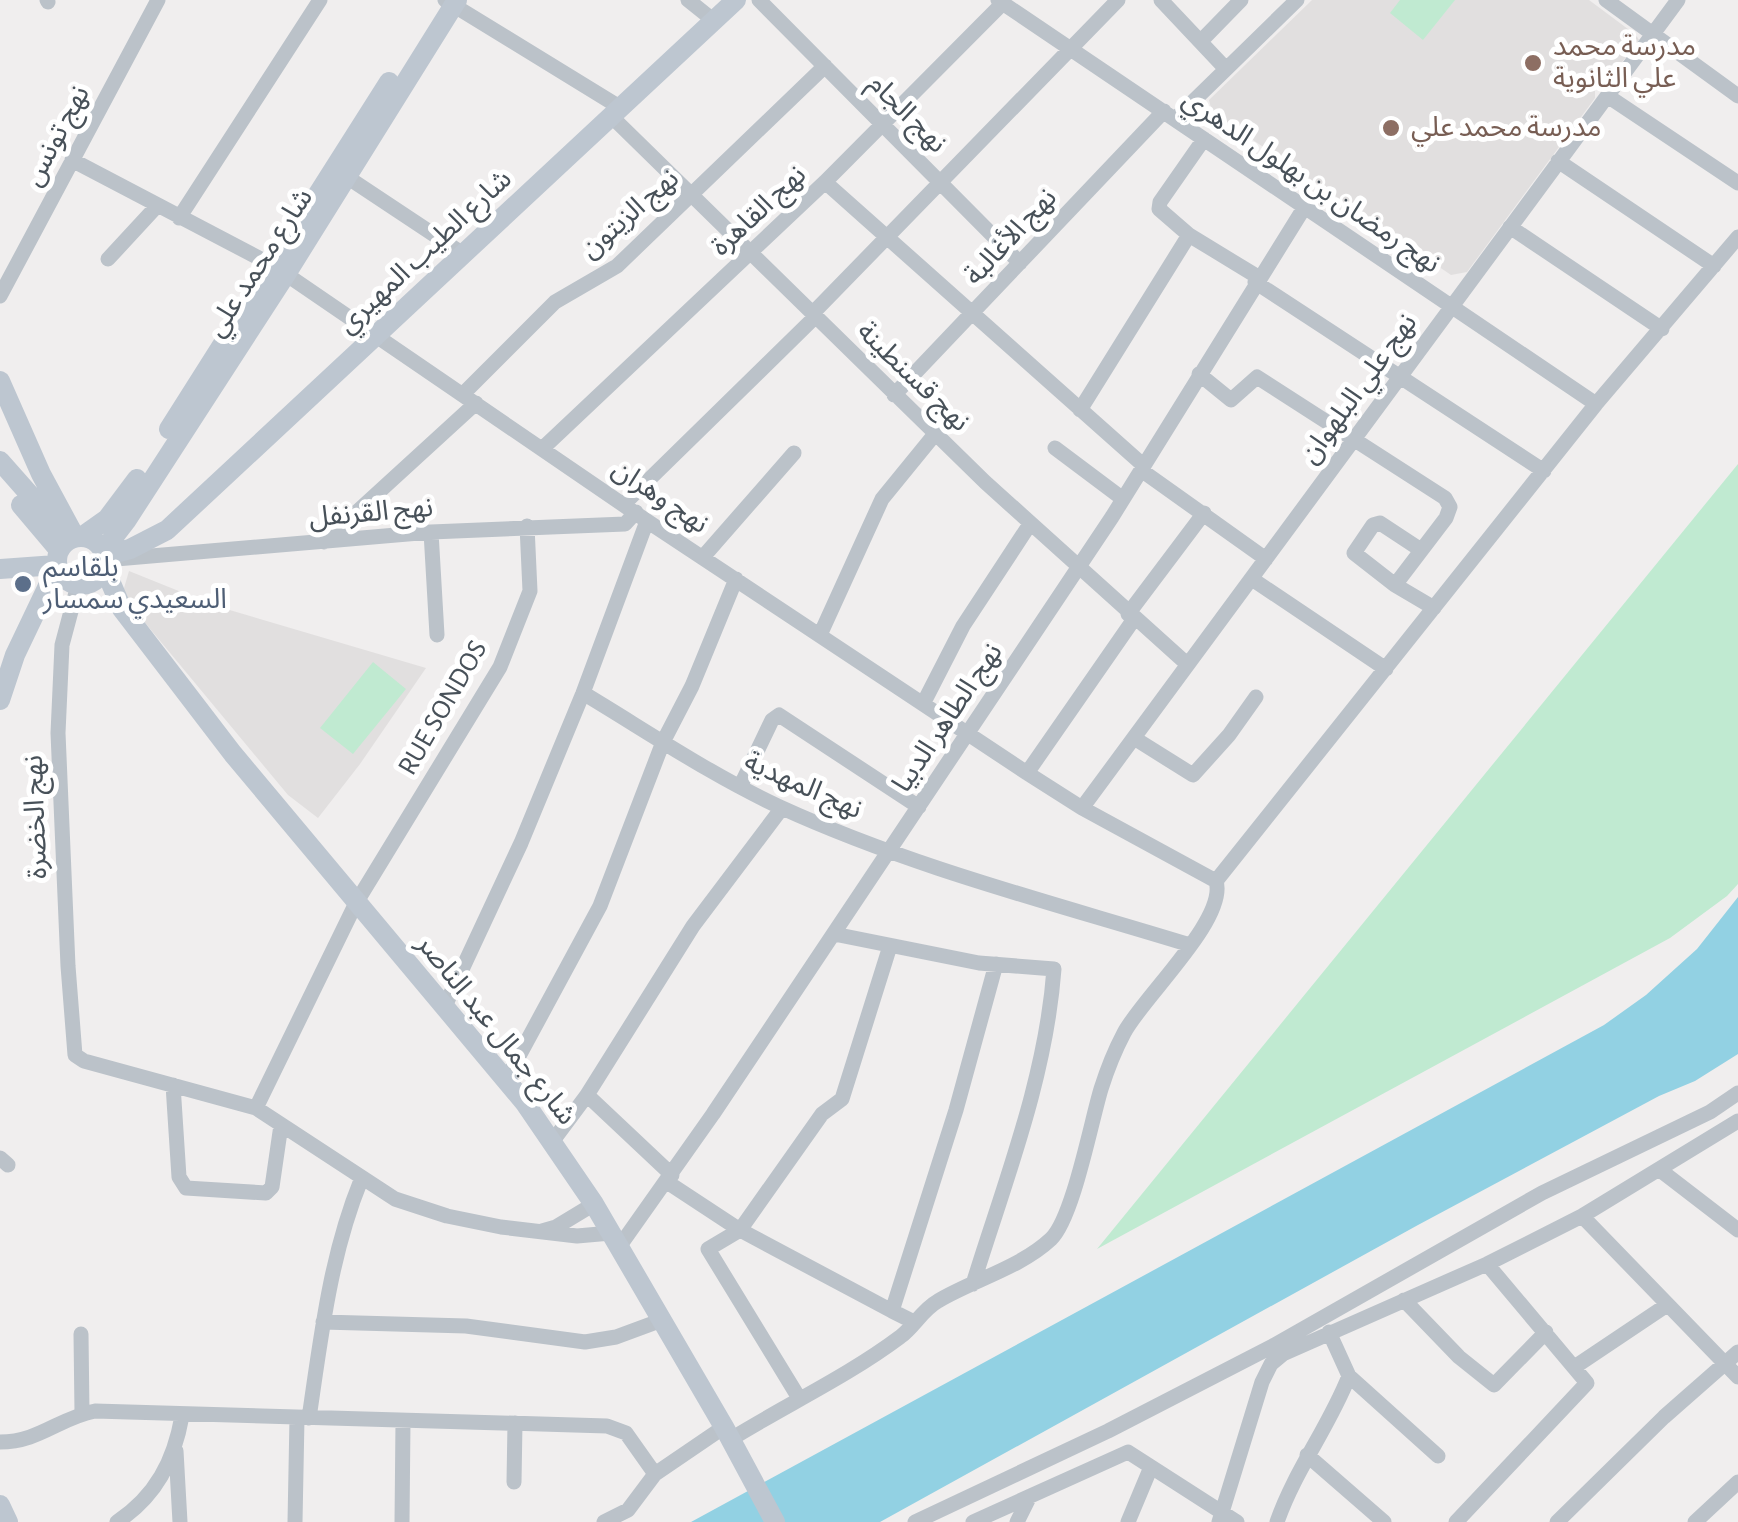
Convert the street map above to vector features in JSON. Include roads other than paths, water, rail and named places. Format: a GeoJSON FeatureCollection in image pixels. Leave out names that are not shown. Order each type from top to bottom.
{"type":"FeatureCollection","features":[{"type":"Feature","properties":{"kind":"street","name":"نهج تونس"},"geometry":{"type":"LineString","coordinates":[[0,296],[158,0]]}},
{"type":"Feature","properties":{"kind":"street"},"geometry":{"type":"LineString","coordinates":[[179,218],[320,0]]}},
{"type":"Feature","properties":{"kind":"street"},"geometry":{"type":"LineString","coordinates":[[688,0],[713,20]]}},
{"type":"Feature","properties":{"kind":"street","name":"شارع الطيب المهيري"},"geometry":{"type":"LineString","coordinates":[[104,558],[167,530],[736,0]]}},
{"type":"Feature","properties":{"kind":"street","name":"نهج الجام"},"geometry":{"type":"LineString","coordinates":[[759,0],[1020,263]]}},
{"type":"Feature","properties":{"kind":"street"},"geometry":{"type":"LineString","coordinates":[[444,1008],[521,843],[583,693],[636,512],[887,238],[1118,0]]}},
{"type":"Feature","properties":{"kind":"street"},"geometry":{"type":"LineString","coordinates":[[1161,0],[1226,69]]}},
{"type":"Feature","properties":{"kind":"street"},"geometry":{"type":"LineString","coordinates":[[1200,41],[1241,0]]}},
{"type":"Feature","properties":{"kind":"street","name":"نهج الأغالبة"},"geometry":{"type":"LineString","coordinates":[[894,394],[1169,115],[1226,69],[1296,0]]}},
{"type":"Feature","properties":{"kind":"street"},"geometry":{"type":"LineString","coordinates":[[1606,0],[1738,96]]}},
{"type":"Feature","properties":{"kind":"street","name":"نهج علي البلهوان"},"geometry":{"type":"LineString","coordinates":[[1082,808],[1678,0]]}},
{"type":"Feature","properties":{"kind":"street","name":"نهج قسنطينة"},"geometry":{"type":"LineString","coordinates":[[449,1],[616,113],[692,196],[935,434],[1131,617],[1187,664]]}},
{"type":"Feature","properties":{"kind":"street","name":"شارع محمد علي"},"geometry":{"type":"LineString","coordinates":[[67,549],[106,519],[124,498],[347,177],[449,1]]}},
{"type":"Feature","properties":{"kind":"street","name":"شارع محمد علي"},"geometry":{"type":"LineString","coordinates":[[104,558],[449,1]]}},
{"type":"Feature","properties":{"kind":"street","name":"نهج رمضان بن بهلول الدهري"},"geometry":{"type":"LineString","coordinates":[[1000,2],[1596,404]]}},
{"type":"Feature","properties":{"kind":"street","name":"نهج القاهرة"},"geometry":{"type":"LineString","coordinates":[[543,448],[825,182],[1000,2]]}},
{"type":"Feature","properties":{"kind":"street","name":"نهج الزيتون"},"geometry":{"type":"LineString","coordinates":[[324,542],[470,398],[555,302],[616,266],[824,66]]}},
{"type":"Feature","properties":{"kind":"street"},"geometry":{"type":"LineString","coordinates":[[1609,97],[1738,183]]}},
{"type":"Feature","properties":{"kind":"street"},"geometry":{"type":"LineString","coordinates":[[1204,139],[1159,206],[1160,212],[1544,471]]}},
{"type":"Feature","properties":{"kind":"street","name":"نهج وهران"},"geometry":{"type":"LineString","coordinates":[[72,160],[280,270],[1026,773],[1216,881]]}},
{"type":"Feature","properties":{"kind":"street"},"geometry":{"type":"LineString","coordinates":[[1558,161],[1714,266]]}},
{"type":"Feature","properties":{"kind":"street"},"geometry":{"type":"LineString","coordinates":[[347,177],[464,254]]}},
{"type":"Feature","properties":{"kind":"street"},"geometry":{"type":"LineString","coordinates":[[825,182],[1142,468],[1266,558]]}},
{"type":"Feature","properties":{"kind":"street"},"geometry":{"type":"LineString","coordinates":[[108,259],[157,206]]}},
{"type":"Feature","properties":{"kind":"street","name":"نهج الطاهر الدبيا"},"geometry":{"type":"LineString","coordinates":[[615,1240],[670,1178],[919,807],[1123,500],[1304,208]]}},
{"type":"Feature","properties":{"kind":"street"},"geometry":{"type":"LineString","coordinates":[[1510,227],[1662,329]]}},
{"type":"Feature","properties":{"kind":"street"},"geometry":{"type":"LineString","coordinates":[[1080,410],[1189,235]]}},
{"type":"Feature","properties":{"kind":"street"},"geometry":{"type":"LineString","coordinates":[[604,1522],[628,1510],[655,1474],[731,1440],[900,1337],[940,1300],[1037,1249],[1056,1233],[1118,1045],[1216,903],[1216,881],[1596,404],[1738,237]]}},
{"type":"Feature","properties":{"kind":"street"},"geometry":{"type":"LineString","coordinates":[[1199,374],[1231,400],[1257,377],[1448,502],[1446,518],[1396,584]]}},
{"type":"Feature","properties":{"kind":"street"},"geometry":{"type":"LineString","coordinates":[[0,381],[41,474],[67,549],[60,574],[79,585]]}},
{"type":"Feature","properties":{"kind":"street"},"geometry":{"type":"LineString","coordinates":[[820,635],[882,499],[935,434]]}},
{"type":"Feature","properties":{"kind":"street"},"geometry":{"type":"LineString","coordinates":[[1055,448],[1123,500]]}},
{"type":"Feature","properties":{"kind":"street"},"geometry":{"type":"LineString","coordinates":[[703,557],[794,453]]}},
{"type":"Feature","properties":{"kind":"street"},"geometry":{"type":"LineString","coordinates":[[0,461],[67,549]]}},
{"type":"Feature","properties":{"kind":"street"},"geometry":{"type":"LineString","coordinates":[[0,481],[67,549]]}},
{"type":"Feature","properties":{"kind":"street","name":"نهج القرنفل"},"geometry":{"type":"LineString","coordinates":[[104,558],[431,532],[625,524],[636,512]]}},
{"type":"Feature","properties":{"kind":"street"},"geometry":{"type":"LineString","coordinates":[[1026,773],[1204,513]]}},
{"type":"Feature","properties":{"kind":"street"},"geometry":{"type":"LineString","coordinates":[[1421,550],[1380,523],[1373,525],[1354,553],[1434,608]]}},
{"type":"Feature","properties":{"kind":"street"},"geometry":{"type":"LineString","coordinates":[[924,702],[963,626],[1030,524]]}},
{"type":"Feature","properties":{"kind":"street","name":"RUE SONDOS"},"geometry":{"type":"LineString","coordinates":[[256,1108],[356,902],[500,667],[530,591],[527,526]]}},
{"type":"Feature","properties":{"kind":"street"},"geometry":{"type":"LineString","coordinates":[[431,532],[437,635]]}},
{"type":"Feature","properties":{"kind":"street"},"geometry":{"type":"LineString","coordinates":[[0,569],[98,544],[104,558],[97,579],[79,585],[30,627]]}},
{"type":"Feature","properties":{"kind":"street"},"geometry":{"type":"LineString","coordinates":[[0,700],[15,655],[67,549]]}},
{"type":"Feature","properties":{"kind":"street","name":"شارع جمال عبد الناصر"},"geometry":{"type":"LineString","coordinates":[[104,558],[122,609],[233,754],[506,1080],[552,1142],[594,1204],[775,1522]]}},
{"type":"Feature","properties":{"kind":"street"},"geometry":{"type":"LineString","coordinates":[[506,1080],[596,915],[663,742],[692,686],[736,579]]}},
{"type":"Feature","properties":{"kind":"street"},"geometry":{"type":"LineString","coordinates":[[1252,579],[1386,669]]}},
{"type":"Feature","properties":{"kind":"street","name":"شارع جمال عبد الناصر"},"geometry":{"type":"LineString","coordinates":[[79,585],[122,609]]}},
{"type":"Feature","properties":{"kind":"street","name":"نهج الخضرة"},"geometry":{"type":"LineString","coordinates":[[79,585],[62,645],[58,733],[72,1049],[84,1061],[173,1085]]}},
{"type":"Feature","properties":{"kind":"street","name":"نهج المهدية"},"geometry":{"type":"LineString","coordinates":[[583,693],[782,808],[890,850],[1190,945]]}},
{"type":"Feature","properties":{"kind":"street"},"geometry":{"type":"LineString","coordinates":[[1134,738],[1193,775],[1256,697]]}},
{"type":"Feature","properties":{"kind":"street"},"geometry":{"type":"LineString","coordinates":[[740,787],[772,720],[779,715],[919,807]]}},
{"type":"Feature","properties":{"kind":"street"},"geometry":{"type":"LineString","coordinates":[[552,1142],[588,1095],[693,926],[782,808]]}},
{"type":"Feature","properties":{"kind":"street"},"geometry":{"type":"LineString","coordinates":[[834,934],[996,964],[1046,967],[1054,972],[1042,1048],[1021,1136],[973,1284]]}},
{"type":"Feature","properties":{"kind":"street"},"geometry":{"type":"LineString","coordinates":[[799,1398],[708,1249],[740,1230],[822,1114],[842,1098],[890,946]]}},
{"type":"Feature","properties":{"kind":"street"},"geometry":{"type":"LineString","coordinates":[[892,1311],[951,1127],[996,964]]}},
{"type":"Feature","properties":{"kind":"street"},"geometry":{"type":"LineString","coordinates":[[281,1125],[272,1187],[266,1193],[186,1188],[179,1177],[173,1085],[256,1108],[395,1200],[447,1216],[615,1240]]}},
{"type":"Feature","properties":{"kind":"street"},"geometry":{"type":"LineString","coordinates":[[915,1522],[1108,1431],[1272,1347],[1542,1193],[1710,1112],[1738,1093]]}},
{"type":"Feature","properties":{"kind":"street"},"geometry":{"type":"LineString","coordinates":[[588,1095],[670,1178],[740,1230],[914,1322]]}},
{"type":"Feature","properties":{"kind":"street"},"geometry":{"type":"LineString","coordinates":[[972,1522],[1123,1452],[1151,1466],[1227,1519],[1267,1370],[1283,1354],[1487,1264],[1582,1216],[1738,1122]]}},
{"type":"Feature","properties":{"kind":"street"},"geometry":{"type":"LineString","coordinates":[[1660,1170],[1738,1230]]}},
{"type":"Feature","properties":{"kind":"street"},"geometry":{"type":"LineString","coordinates":[[295,1522],[303,1418],[345,1219],[361,1180]]}},
{"type":"Feature","properties":{"kind":"street"},"geometry":{"type":"LineString","coordinates":[[539,1232],[556,1227],[594,1204]]}},
{"type":"Feature","properties":{"kind":"street"},"geometry":{"type":"LineString","coordinates":[[1582,1216],[1668,1305],[1732,1357],[1738,1377]]}},
{"type":"Feature","properties":{"kind":"street"},"geometry":{"type":"LineString","coordinates":[[1456,1522],[1587,1383],[1487,1264]]}},
{"type":"Feature","properties":{"kind":"street"},"geometry":{"type":"LineString","coordinates":[[1404,1300],[1459,1356],[1494,1384],[1546,1332]]}},
{"type":"Feature","properties":{"kind":"street"},"geometry":{"type":"LineString","coordinates":[[1576,1366],[1668,1305]]}},
{"type":"Feature","properties":{"kind":"street"},"geometry":{"type":"LineString","coordinates":[[323,1322],[466,1326],[585,1342],[616,1337],[662,1320]]}},
{"type":"Feature","properties":{"kind":"street"},"geometry":{"type":"LineString","coordinates":[[1329,1332],[1349,1376],[1438,1456]]}},
{"type":"Feature","properties":{"kind":"street"},"geometry":{"type":"LineString","coordinates":[[81,1334],[82,1414]]}},
{"type":"Feature","properties":{"kind":"street"},"geometry":{"type":"LineString","coordinates":[[1557,1522],[1732,1357]]}},
{"type":"Feature","properties":{"kind":"street"},"geometry":{"type":"LineString","coordinates":[[1277,1522],[1349,1376]]}},
{"type":"Feature","properties":{"kind":"street"},"geometry":{"type":"LineString","coordinates":[[0,1442],[23,1442],[82,1414],[112,1411],[607,1426],[632,1440],[655,1474]]}},
{"type":"Feature","properties":{"kind":"street"},"geometry":{"type":"LineString","coordinates":[[180,1522],[176,1450],[182,1416]]}},
{"type":"Feature","properties":{"kind":"street"},"geometry":{"type":"LineString","coordinates":[[402,1522],[403,1420]]}},
{"type":"Feature","properties":{"kind":"street"},"geometry":{"type":"LineString","coordinates":[[514,1423],[514,1482]]}},
{"type":"Feature","properties":{"kind":"street"},"geometry":{"type":"LineString","coordinates":[[116,1522],[150,1495],[176,1450]]}},
{"type":"Feature","properties":{"kind":"street"},"geometry":{"type":"LineString","coordinates":[[1308,1455],[1384,1522]]}},
{"type":"Feature","properties":{"kind":"street"},"geometry":{"type":"LineString","coordinates":[[1128,1522],[1151,1466]]}},
{"type":"Feature","properties":{"kind":"street"},"geometry":{"type":"LineString","coordinates":[[1694,1522],[1738,1482]]}},
{"type":"Feature","properties":{"kind":"street"},"geometry":{"type":"LineString","coordinates":[[1017,1522],[1030,1496]]}},
{"type":"Feature","properties":{"kind":"street"},"geometry":{"type":"LineString","coordinates":[[0,1505],[8,1522]]}},
{"type":"Feature","properties":{"kind":"water"},"geometry":{"type":"Polygon","coordinates":[[[1738,897],[1738,1054],[1695,1081],[1659,1096],[1418,1225],[880,1522],[691,1522],[1604,1025],[1646,995],[1697,949],[1738,897]]]}},
{"type":"Feature","properties":{"kind":"place","name":"مدرسة محمد علي الثانوية"},"geometry":{"type":"Point","coordinates":[1533,63]}},
{"type":"Feature","properties":{"kind":"place","name":"مدرسة محمد علي"},"geometry":{"type":"Point","coordinates":[1391,128]}},
{"type":"Feature","properties":{"kind":"place","name":"بلقاسم السعيدي سمسار"},"geometry":{"type":"Point","coordinates":[23,584]}}]}
